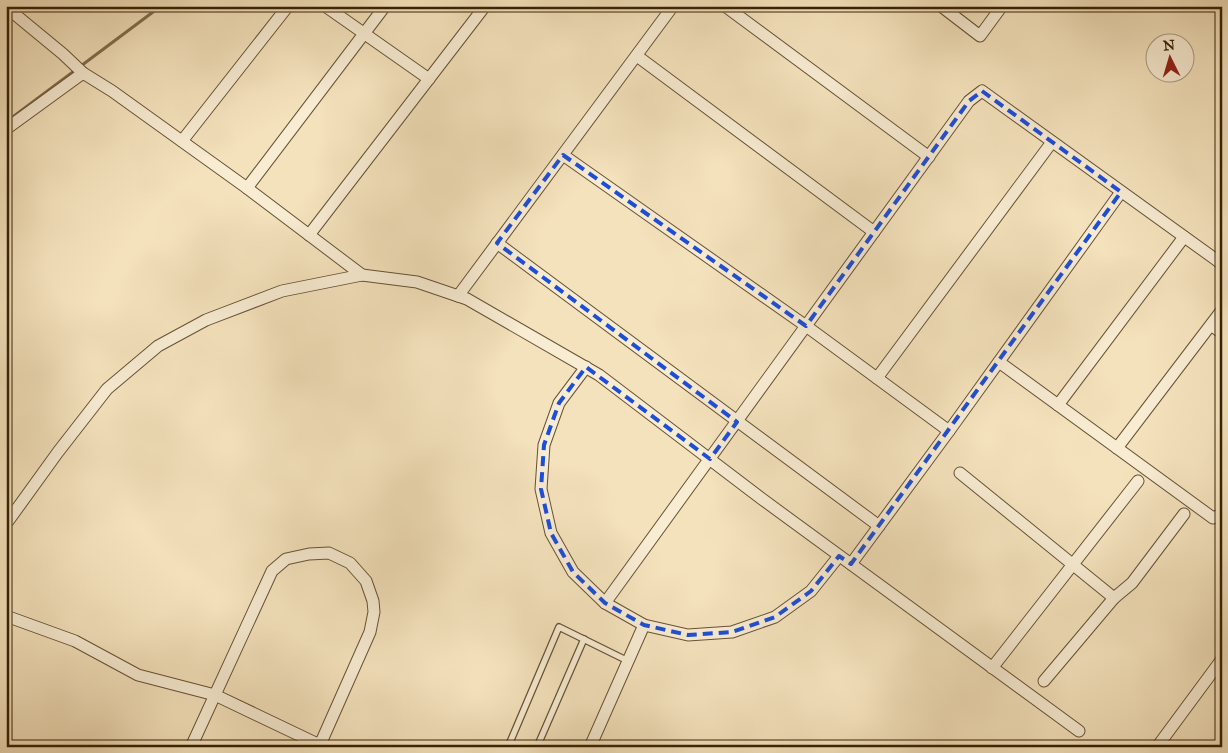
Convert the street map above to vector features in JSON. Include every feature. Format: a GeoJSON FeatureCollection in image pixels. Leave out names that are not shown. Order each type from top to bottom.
{"type":"FeatureCollection","features":[{"type":"Feature","properties":{"kind":"street"},"geometry":{"type":"LineString","coordinates":[[182,141],[288,6]]}},
{"type":"Feature","properties":{"kind":"street"},"geometry":{"type":"LineString","coordinates":[[325,6],[429,79]]}},
{"type":"Feature","properties":{"kind":"street"},"geometry":{"type":"LineString","coordinates":[[247,188],[385,6]]}},
{"type":"Feature","properties":{"kind":"street"},"geometry":{"type":"LineString","coordinates":[[309,235],[485,6]]}},
{"type":"Feature","properties":{"kind":"street"},"geometry":{"type":"LineString","coordinates":[[458,296],[673,6]]}},
{"type":"Feature","properties":{"kind":"street"},"geometry":{"type":"LineString","coordinates":[[725,6],[929,157]]}},
{"type":"Feature","properties":{"kind":"street"},"geometry":{"type":"LineString","coordinates":[[941,6],[980,36],[1002,6]]}},
{"type":"Feature","properties":{"kind":"street"},"geometry":{"type":"LineString","coordinates":[[6,7],[77,68],[247,188],[362,275]]}},
{"type":"Feature","properties":{"kind":"street"},"geometry":{"type":"LineString","coordinates":[[637,56],[874,232]]}},
{"type":"Feature","properties":{"kind":"street"},"geometry":{"type":"LineString","coordinates":[[6,129],[77,68]]}},
{"type":"Feature","properties":{"kind":"street"},"geometry":{"type":"LineString","coordinates":[[605,604],[969,101],[982,92],[1222,264]]}},
{"type":"Feature","properties":{"kind":"street"},"geometry":{"type":"LineString","coordinates":[[877,378],[1052,142]]}},
{"type":"Feature","properties":{"kind":"street"},"geometry":{"type":"LineString","coordinates":[[563,155],[806,326],[949,431]]}},
{"type":"Feature","properties":{"kind":"street"},"geometry":{"type":"LineString","coordinates":[[851,564],[1121,192]]}},
{"type":"Feature","properties":{"kind":"street"},"geometry":{"type":"LineString","coordinates":[[1058,405],[1184,237]]}},
{"type":"Feature","properties":{"kind":"street"},"geometry":{"type":"LineString","coordinates":[[497,243],[879,526]]}},
{"type":"Feature","properties":{"kind":"street"},"geometry":{"type":"LineString","coordinates":[[6,524],[107,389],[158,346],[206,320],[282,291],[362,275],[417,282],[467,299],[586,367],[839,556],[1079,731]]}},
{"type":"Feature","properties":{"kind":"street"},"geometry":{"type":"LineString","coordinates":[[1117,448],[1222,310]]}},
{"type":"Feature","properties":{"kind":"street"},"geometry":{"type":"LineString","coordinates":[[1211,325],[1222,333]]}},
{"type":"Feature","properties":{"kind":"street"},"geometry":{"type":"LineString","coordinates":[[999,362],[1214,518],[1222,514]]}},
{"type":"Feature","properties":{"kind":"street"},"geometry":{"type":"LineString","coordinates":[[586,367],[559,403],[550,428],[544,445],[542,490],[551,533],[573,572],[605,604],[644,625],[688,635],[732,632],[775,617],[811,591],[839,556]]}},
{"type":"Feature","properties":{"kind":"street"},"geometry":{"type":"LineString","coordinates":[[960,473],[1114,598]]}},
{"type":"Feature","properties":{"kind":"street"},"geometry":{"type":"LineString","coordinates":[[992,668],[1138,481]]}},
{"type":"Feature","properties":{"kind":"street"},"geometry":{"type":"LineString","coordinates":[[1044,681],[1114,598],[1132,583],[1184,514]]}},
{"type":"Feature","properties":{"kind":"street"},"geometry":{"type":"LineString","coordinates":[[6,616],[75,641],[138,675],[215,695],[321,746],[370,632],[374,612],[373,601],[366,581],[350,563],[329,553],[309,554],[286,559],[272,571],[215,695],[191,747]]}},
{"type":"Feature","properties":{"kind":"street"},"geometry":{"type":"LineString","coordinates":[[590,747],[644,625]]}},
{"type":"Feature","properties":{"kind":"street"},"geometry":{"type":"LineString","coordinates":[[1157,747],[1222,659]]}},
{"type":"Feature","properties":{"kind":"lane"},"geometry":{"type":"LineString","coordinates":[[519,747],[509,745],[559,627],[628,661]]}},
{"type":"Feature","properties":{"kind":"lane"},"geometry":{"type":"LineString","coordinates":[[536,747],[584,639]]}},
{"type":"Feature","properties":{"kind":"highlighted area"},"geometry":{"type":"Polygon","coordinates":[[[982,91],[1121,192],[851,564],[839,556],[811,591],[775,617],[732,632],[688,635],[644,625],[605,603],[573,572],[551,533],[541,489],[544,445],[559,403],[586,367],[710,459],[737,422],[497,243],[563,155],[806,326],[969,101],[982,91]]]}},
{"type":"Feature","properties":{"kind":"waterway"},"geometry":{"type":"LineString","coordinates":[[6,122],[161,6]]}}]}
